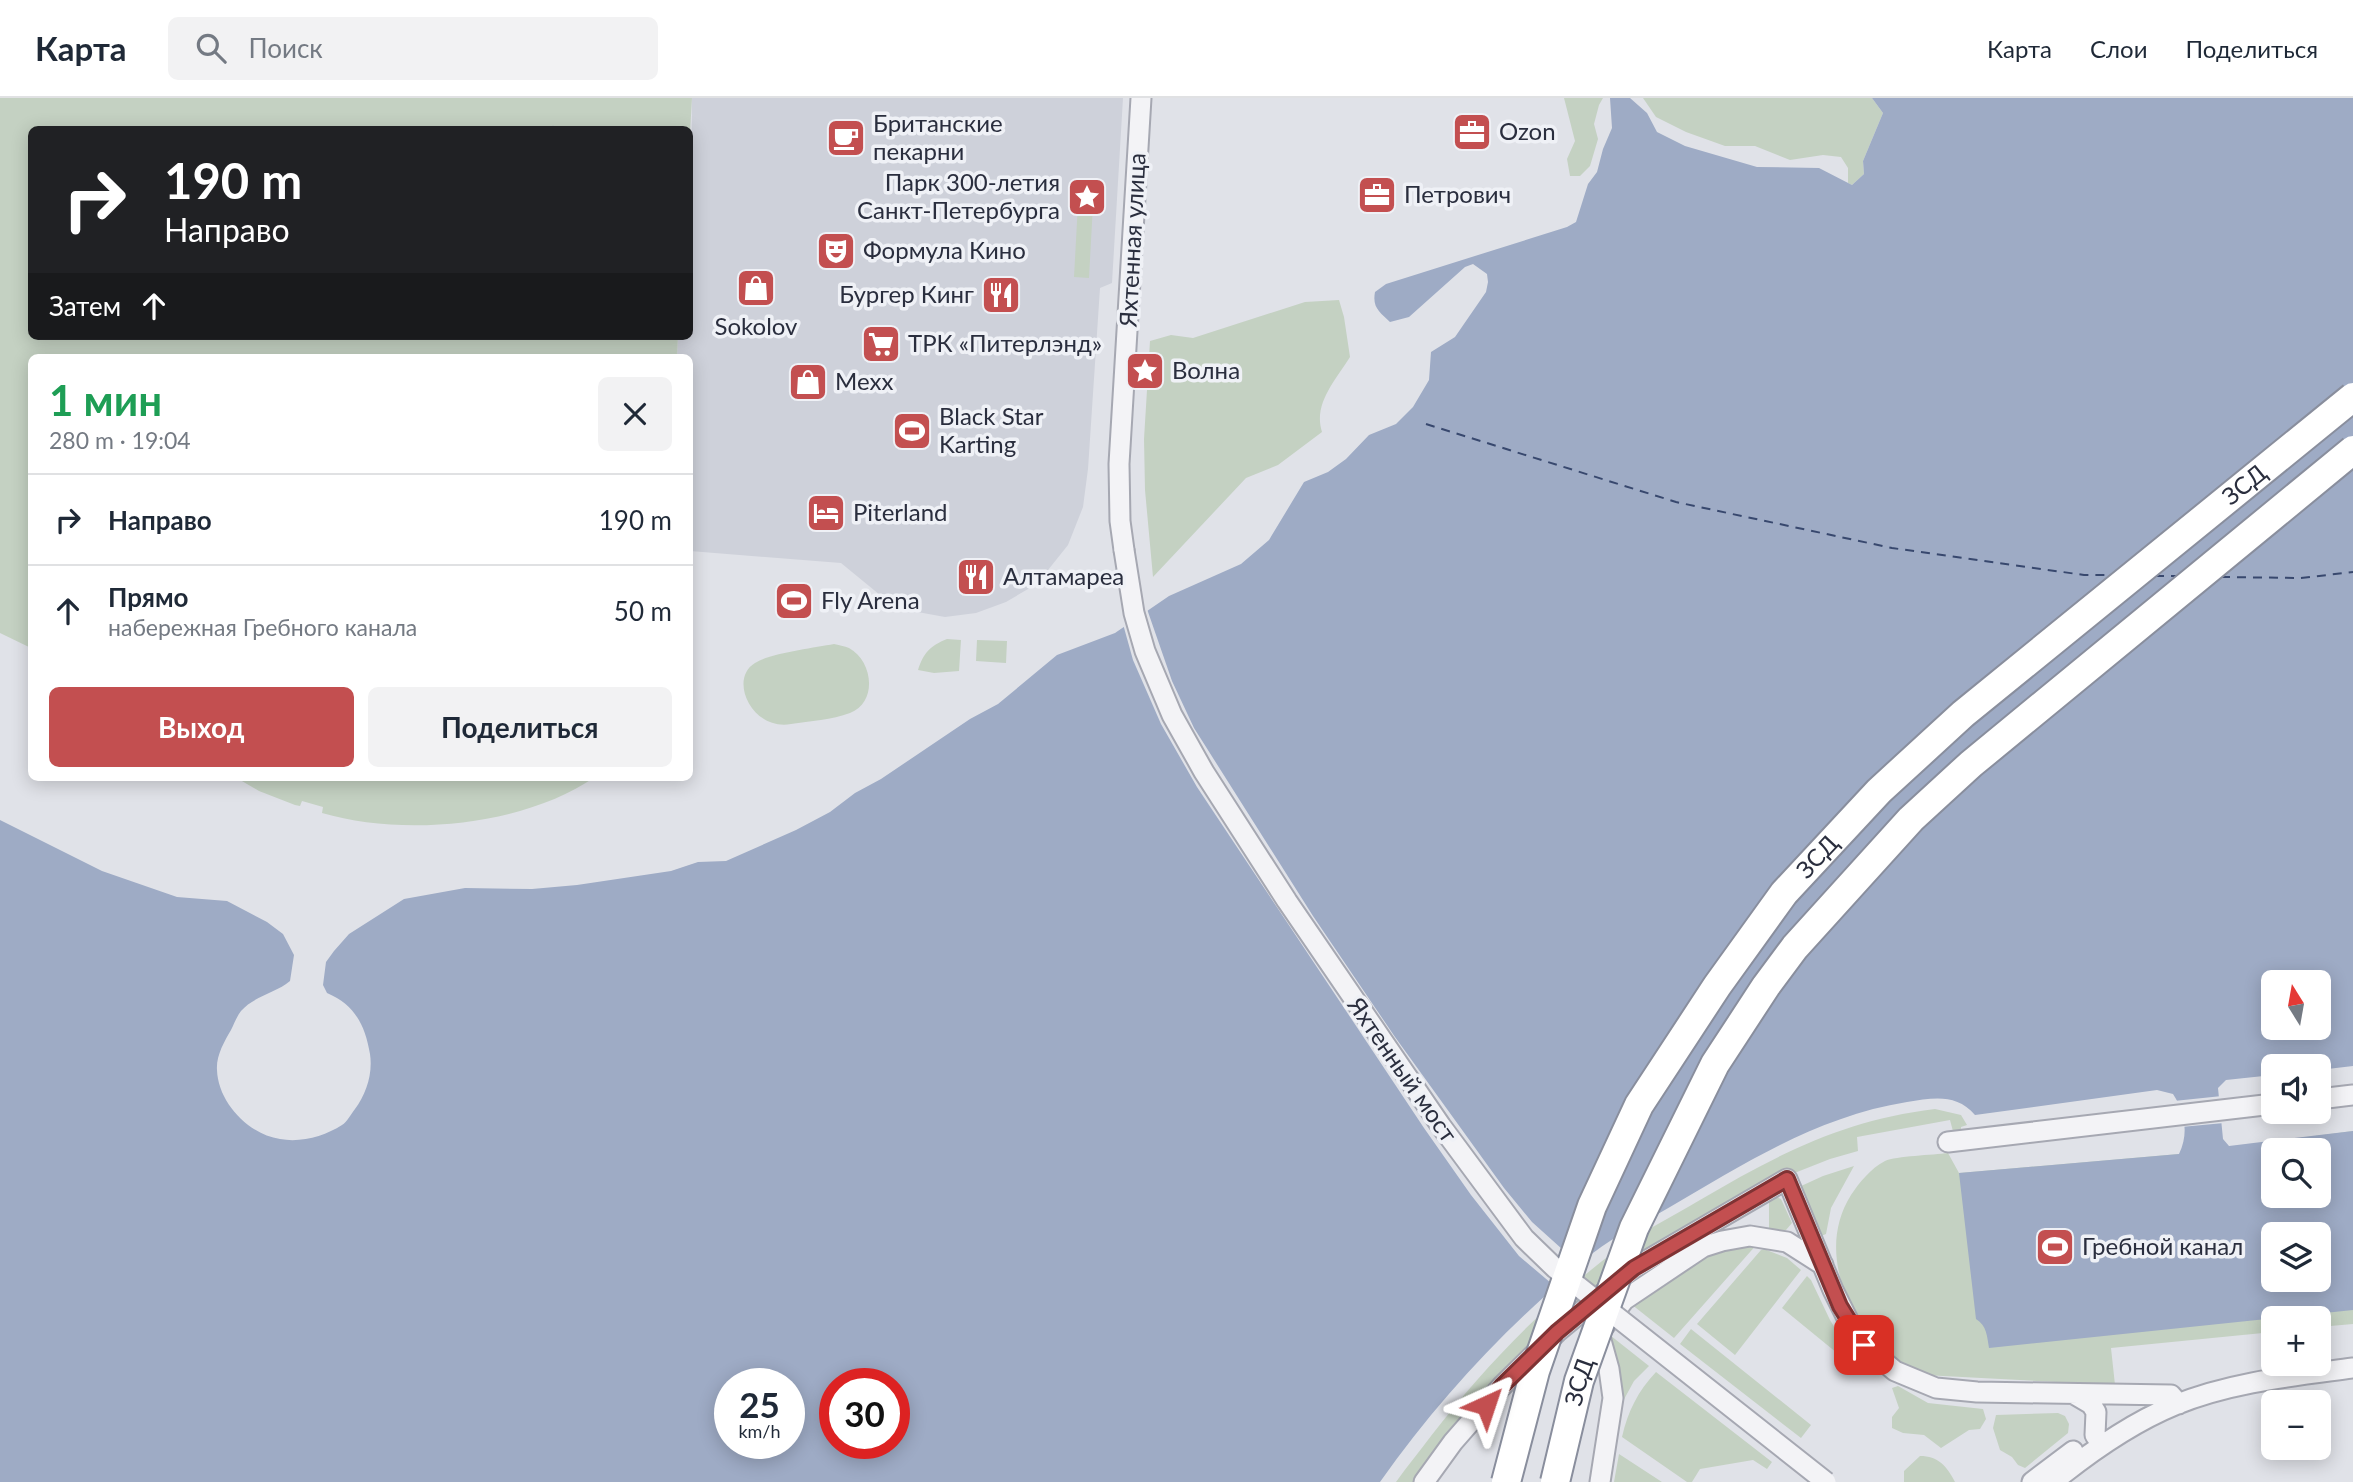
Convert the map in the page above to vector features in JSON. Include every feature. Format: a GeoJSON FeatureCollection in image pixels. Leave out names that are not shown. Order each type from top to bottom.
{"type":"FeatureCollection","features":[{"type":"Feature","properties":{"kind":"highway","name":"ЗСД"},"geometry":{"type":"LineString","coordinates":[[1506,1482],[1535,1371],[1591,1206],[1621,1142],[1639,1105],[1688,1029],[1784,892],[1879,791],[1963,715],[2353,397]]}},
{"type":"Feature","properties":{"kind":"highway","name":"ЗСД"},"geometry":{"type":"LineString","coordinates":[[1555,1482],[1579,1381],[1634,1228],[1715,1064],[1795,947],[1911,819],[1971,764],[2353,450]]}},
{"type":"Feature","properties":{"kind":"street","name":"Яхтенная улица"},"geometry":{"type":"LineString","coordinates":[[1124,550],[1120,521],[1119,464],[1141,98]]}},
{"type":"Feature","properties":{"kind":"street","name":"Яхтенный мост"},"geometry":{"type":"LineString","coordinates":[[1124,550],[1132,602],[1145,651],[1158,686],[1187,742],[1287,901],[1370,1025],[1494,1200],[1524,1238],[1555,1268],[1826,1482]]}},
{"type":"Feature","properties":{"kind":"street"},"geometry":{"type":"LineString","coordinates":[[2331,1098],[2353,1096]]}},
{"type":"Feature","properties":{"kind":"street"},"geometry":{"type":"LineString","coordinates":[[1948,1142],[2261,1105]]}},
{"type":"Feature","properties":{"kind":"street"},"geometry":{"type":"LineString","coordinates":[[1431,1480],[1453,1443],[1502,1386],[1557,1332],[1634,1268],[1787,1179],[1851,1326],[1864,1345],[1895,1371],[1936,1388],[1977,1392],[2175,1399],[2353,1368]]}},
{"type":"Feature","properties":{"kind":"street"},"geometry":{"type":"LineString","coordinates":[[1600,1482],[1613,1398],[1600,1333],[1623,1300],[1703,1247],[1721,1241],[1750,1236],[1787,1242],[1823,1265]]}},
{"type":"Feature","properties":{"kind":"street"},"geometry":{"type":"LineString","coordinates":[[2331,1360],[2353,1357]]}},
{"type":"Feature","properties":{"kind":"street"},"geometry":{"type":"LineString","coordinates":[[2032,1482],[2098,1440],[2175,1399],[2228,1377],[2261,1371]]}},
{"type":"Feature","properties":{"kind":"street"},"geometry":{"type":"LineString","coordinates":[[2074,1394],[2091,1404],[2096,1412],[2098,1440]]}},
{"type":"Feature","properties":{"kind":"street"},"geometry":{"type":"LineString","coordinates":[[2053,1482],[2098,1440]]}},
{"type":"Feature","properties":{"kind":"shaded area","name":"ТРК «Питерлэнд»"},"geometry":{"type":"Polygon","coordinates":[[[692,98],[1123,98],[1112,283],[1100,288],[1083,507],[1068,545],[1028,589],[1006,602],[976,613],[945,617],[912,611],[880,595],[841,563],[693,551],[693,354],[677,354],[678,340],[693,340],[692,98]]]}},
{"type":"Feature","properties":{"kind":"green space"},"geometry":{"type":"Polygon","coordinates":[[[0,98],[692,98],[690,126],[28,126],[28,340],[678,340],[677,354],[28,354],[28,647],[0,633],[0,98]]]}},
{"type":"Feature","properties":{"kind":"green space"},"geometry":{"type":"Polygon","coordinates":[[[1564,98],[1603,98],[1594,124],[1598,139],[1590,166],[1580,176],[1570,176],[1567,159],[1575,141],[1564,98]]]}},
{"type":"Feature","properties":{"kind":"green space"},"geometry":{"type":"Polygon","coordinates":[[[1643,98],[1872,98],[1883,113],[1863,161],[1864,174],[1852,185],[1848,183],[1848,168],[1841,157],[1823,155],[1790,160],[1755,146],[1725,146],[1686,132],[1656,117],[1643,98]]]}},
{"type":"Feature","properties":{"kind":"green space"},"geometry":{"type":"Polygon","coordinates":[[[1079,185],[1094,186],[1089,278],[1074,277],[1079,185]]]}},
{"type":"Feature","properties":{"kind":"green space"},"geometry":{"type":"Polygon","coordinates":[[[1339,300],[1350,357],[1323,402],[1320,412],[1322,432],[1278,465],[1246,478],[1153,577],[1145,490],[1144,439],[1150,341],[1171,335],[1193,338],[1305,302],[1339,300]]]}},
{"type":"Feature","properties":{"kind":"green space"},"geometry":{"type":"Polygon","coordinates":[[[947,639],[961,640],[959,671],[934,673],[918,670],[928,650],[947,639]]]}},
{"type":"Feature","properties":{"kind":"green space"},"geometry":{"type":"Polygon","coordinates":[[[977,640],[1007,641],[1006,663],[976,661],[977,640]]]}},
{"type":"Feature","properties":{"kind":"green space"},"geometry":{"type":"Polygon","coordinates":[[[834,644],[849,648],[857,654],[867,671],[868,691],[859,708],[836,717],[791,724],[777,724],[765,720],[755,712],[744,691],[744,680],[747,671],[755,663],[781,654],[834,644]]]}},
{"type":"Feature","properties":{"kind":"green space"},"geometry":{"type":"Polygon","coordinates":[[[242,781],[588,781],[566,794],[534,807],[463,822],[426,825],[354,820],[322,813],[323,807],[302,801],[300,806],[295,805],[242,781]]]}},
{"type":"Feature","properties":{"kind":"green space"},"geometry":{"type":"Polygon","coordinates":[[[1935,1109],[1961,1115],[1967,1125],[1961,1127],[1961,1133],[1954,1135],[1950,1120],[1857,1137],[1858,1151],[1777,1180],[1640,1255],[1421,1482],[1396,1482],[1451,1410],[1516,1338],[1588,1272],[1624,1245],[1757,1168],[1813,1141],[1871,1121],[1935,1109]]]}},
{"type":"Feature","properties":{"kind":"green space","name":"Гребной канал"},"geometry":{"type":"Polygon","coordinates":[[[2353,1131],[2353,1324],[2331,1326],[2331,1306],[2261,1306],[2261,1333],[2111,1348],[2115,1385],[1924,1375],[1901,1362],[1880,1345],[1862,1324],[1848,1300],[1839,1274],[1836,1247],[1840,1220],[1858,1186],[1870,1172],[1890,1159],[1948,1153],[1959,1173],[2179,1154],[2261,1143],[2261,1208],[2331,1208],[2331,1138],[2300,1138],[2353,1131]]]}},
{"type":"Feature","properties":{"kind":"green space"},"geometry":{"type":"Polygon","coordinates":[[[1854,1166],[1831,1208],[1826,1234],[1819,1237],[1799,1187],[1854,1166]]]}},
{"type":"Feature","properties":{"kind":"green space"},"geometry":{"type":"Polygon","coordinates":[[[1774,1196],[1781,1199],[1792,1223],[1786,1230],[1769,1228],[1769,1202],[1774,1196]]]}},
{"type":"Feature","properties":{"kind":"green space"},"geometry":{"type":"Polygon","coordinates":[[[1758,1243],[1674,1338],[1631,1304],[1696,1260],[1721,1248],[1758,1243]]]}},
{"type":"Feature","properties":{"kind":"green space"},"geometry":{"type":"Polygon","coordinates":[[[1764,1249],[1787,1258],[1801,1270],[1735,1355],[1697,1324],[1764,1249]]]}},
{"type":"Feature","properties":{"kind":"green space"},"geometry":{"type":"Polygon","coordinates":[[[1807,1276],[1846,1346],[1843,1353],[1837,1353],[1782,1308],[1807,1276]]]}},
{"type":"Feature","properties":{"kind":"green space"},"geometry":{"type":"Polygon","coordinates":[[[1691,1329],[1811,1425],[1801,1438],[1680,1344],[1691,1329]]]}},
{"type":"Feature","properties":{"kind":"green space"},"geometry":{"type":"Polygon","coordinates":[[[1606,1332],[1649,1366],[1634,1381],[1622,1403],[1616,1358],[1606,1332]]]}},
{"type":"Feature","properties":{"kind":"green space"},"geometry":{"type":"Polygon","coordinates":[[[1656,1372],[1772,1462],[1767,1469],[1753,1460],[1700,1469],[1692,1482],[1687,1482],[1622,1437],[1635,1402],[1656,1372]]]}},
{"type":"Feature","properties":{"kind":"green space"},"geometry":{"type":"Polygon","coordinates":[[[1898,1386],[1928,1403],[1983,1409],[1986,1419],[1980,1429],[1969,1430],[1941,1448],[1924,1435],[1903,1433],[1892,1428],[1892,1417],[1899,1408],[1892,1388],[1898,1386]]]}},
{"type":"Feature","properties":{"kind":"green space"},"geometry":{"type":"Polygon","coordinates":[[[2058,1413],[2065,1416],[2069,1424],[2068,1433],[2025,1468],[2000,1450],[1993,1428],[1996,1415],[2058,1413]]]}},
{"type":"Feature","properties":{"kind":"green space"},"geometry":{"type":"Polygon","coordinates":[[[1619,1454],[1662,1482],[1614,1482],[1619,1454]]]}},
{"type":"Feature","properties":{"kind":"green space"},"geometry":{"type":"Polygon","coordinates":[[[1920,1456],[1941,1463],[1955,1482],[1904,1482],[1904,1471],[1920,1456]]]}},
{"type":"Feature","properties":{"kind":"water"},"geometry":{"type":"Polygon","coordinates":[[[1610,98],[1630,98],[1647,113],[1657,132],[1685,146],[1757,167],[1819,168],[1852,185],[1864,174],[1863,161],[1883,113],[1872,98],[2353,98],[2353,1066],[2331,1069],[2331,1054],[2261,1054],[2261,1076],[2226,1080],[2218,1088],[2223,1139],[2229,1146],[2261,1142],[2261,1208],[2331,1208],[2331,1138],[2295,1138],[2353,1131],[2353,1310],[2331,1312],[2331,1306],[2261,1306],[2261,1320],[1989,1348],[1984,1328],[1976,1319],[1959,1173],[2179,1154],[2185,1131],[2183,1116],[2173,1094],[2157,1090],[1975,1115],[1960,1103],[1935,1099],[1875,1109],[1813,1130],[1755,1158],[1602,1246],[1478,1362],[1437,1408],[1380,1482],[0,1482],[0,820],[102,871],[177,897],[227,901],[267,922],[283,934],[294,955],[290,981],[252,1002],[240,1013],[219,1054],[219,1082],[229,1105],[257,1131],[280,1139],[296,1140],[328,1132],[344,1124],[359,1103],[368,1083],[370,1069],[370,1054],[362,1025],[352,1010],[327,993],[323,985],[326,962],[349,934],[404,899],[465,888],[532,889],[577,885],[671,871],[698,862],[726,861],[830,812],[970,719],[998,704],[1057,655],[1115,633],[1169,596],[1241,564],[1269,540],[1304,482],[1328,472],[1346,459],[1369,435],[1396,424],[1413,407],[1429,380],[1431,352],[1455,337],[1486,292],[1488,282],[1487,274],[1473,264],[1465,267],[1409,317],[1390,322],[1376,306],[1375,292],[1386,284],[1576,222],[1588,184],[1597,172],[1612,128],[1610,98]]]}},
{"type":"Feature","properties":{"kind":"pier"},"geometry":{"type":"Polygon","coordinates":[[[1147,609],[1172,681],[1194,728],[1313,916],[1395,1037],[1504,1188],[1532,1222],[1582,1267],[1558,1289],[1519,1256],[1471,1195],[1197,787],[1161,724],[1133,660],[1123,624],[1147,609]]]}},
{"type":"Feature","properties":{"kind":"pier"},"geometry":{"type":"Polygon","coordinates":[[[2222,1096],[2224,1123],[2181,1127],[2174,1101],[2222,1096]]]}},
{"type":"Feature","properties":{"kind":"ferry route"},"geometry":{"type":"LineString","coordinates":[[1426,424],[1676,502],[1892,548],[2084,575],[2111,575]]}},
{"type":"Feature","properties":{"kind":"ferry route"},"geometry":{"type":"LineString","coordinates":[[2221,577],[2301,578],[2353,572]]}},
{"type":"Feature","properties":{"kind":"ferry route"},"geometry":{"type":"LineString","coordinates":[[2155,576],[2177,576]]}},
{"type":"Feature","properties":{"kind":"place","name":"Ozon"},"geometry":{"type":"Point","coordinates":[1472,132]}},
{"type":"Feature","properties":{"kind":"place","name":"Британские пекарни"},"geometry":{"type":"Point","coordinates":[846,138]}},
{"type":"Feature","properties":{"kind":"place","name":"Петрович"},"geometry":{"type":"Point","coordinates":[1377,195]}},
{"type":"Feature","properties":{"kind":"place","name":"Парк 300-летия Санкт-Петербурга"},"geometry":{"type":"Point","coordinates":[1087,197]}},
{"type":"Feature","properties":{"kind":"place","name":"Формула Кино"},"geometry":{"type":"Point","coordinates":[836,251]}},
{"type":"Feature","properties":{"kind":"place","name":"Sokolov"},"geometry":{"type":"Point","coordinates":[756,288]}},
{"type":"Feature","properties":{"kind":"place","name":"Бургер Кинг"},"geometry":{"type":"Point","coordinates":[1001,295]}},
{"type":"Feature","properties":{"kind":"place","name":"ТРК «Питерлэнд»"},"geometry":{"type":"Point","coordinates":[881,344]}},
{"type":"Feature","properties":{"kind":"place","name":"Волна"},"geometry":{"type":"Point","coordinates":[1145,371]}},
{"type":"Feature","properties":{"kind":"place","name":"Mexx"},"geometry":{"type":"Point","coordinates":[808,382]}},
{"type":"Feature","properties":{"kind":"place","name":"Black Star Karting"},"geometry":{"type":"Point","coordinates":[912,431]}},
{"type":"Feature","properties":{"kind":"place","name":"Piterland"},"geometry":{"type":"Point","coordinates":[826,513]}},
{"type":"Feature","properties":{"kind":"place","name":"Алтамареа"},"geometry":{"type":"Point","coordinates":[976,577]}},
{"type":"Feature","properties":{"kind":"place","name":"Fly Arena"},"geometry":{"type":"Point","coordinates":[794,601]}},
{"type":"Feature","properties":{"kind":"place","name":"Гребной канал"},"geometry":{"type":"Point","coordinates":[2055,1247]}},
{"type":"Feature","properties":{"kind":"route"},"geometry":{"type":"LineString","coordinates":[[1486,1405],[1557,1332],[1634,1268],[1787,1179],[1840,1306],[1864,1345]]}}]}
